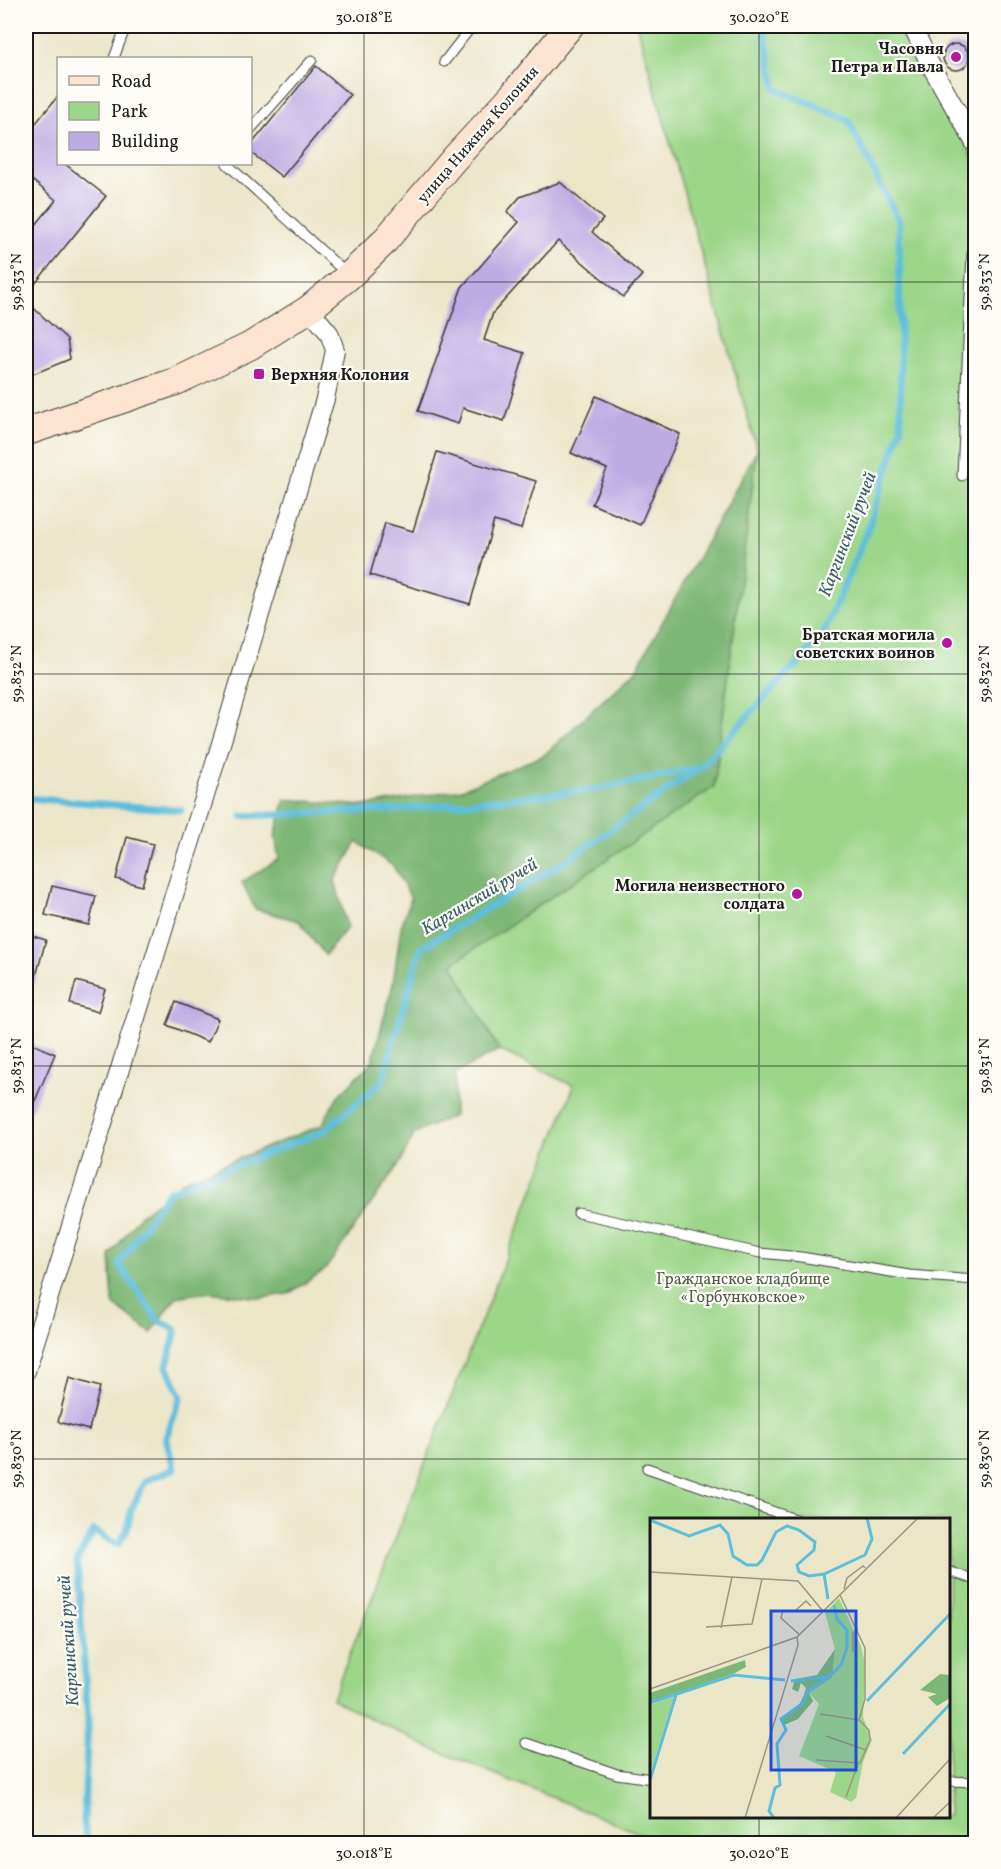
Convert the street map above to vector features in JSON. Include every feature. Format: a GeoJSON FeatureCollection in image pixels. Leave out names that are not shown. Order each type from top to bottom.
{"type":"FeatureCollection","features":[{"type":"Feature","properties":{"kind":"main road","name":"улица Нижняя Колония"},"geometry":{"type":"LineString","coordinates":[[26,432],[177,381],[250,346],[309,309],[349,276],[383,243],[570,26]]}},
{"type":"Feature","properties":{"kind":"street"},"geometry":{"type":"LineString","coordinates":[[912,26],[931,66],[975,145]]}},
{"type":"Feature","properties":{"kind":"street"},"geometry":{"type":"LineString","coordinates":[[26,1371],[325,399],[335,350],[329,333],[309,309]]}},
{"type":"Feature","properties":{"kind":"lane"},"geometry":{"type":"LineString","coordinates":[[114,57],[126,26]]}},
{"type":"Feature","properties":{"kind":"lane"},"geometry":{"type":"LineString","coordinates":[[444,62],[472,26]]}},
{"type":"Feature","properties":{"kind":"lane"},"geometry":{"type":"LineString","coordinates":[[252,128],[312,60]]}},
{"type":"Feature","properties":{"kind":"lane"},"geometry":{"type":"LineString","coordinates":[[228,165],[349,276]]}},
{"type":"Feature","properties":{"kind":"lane"},"geometry":{"type":"LineString","coordinates":[[962,476],[972,253],[975,249]]}},
{"type":"Feature","properties":{"kind":"lane"},"geometry":{"type":"LineString","coordinates":[[578,1213],[760,1253],[801,1257],[909,1275],[975,1280]]}},
{"type":"Feature","properties":{"kind":"lane"},"geometry":{"type":"LineString","coordinates":[[647,1468],[792,1518]]}},
{"type":"Feature","properties":{"kind":"lane"},"geometry":{"type":"LineString","coordinates":[[950,1572],[975,1580]]}},
{"type":"Feature","properties":{"kind":"lane"},"geometry":{"type":"LineString","coordinates":[[526,1743],[617,1774],[650,1779]]}},
{"type":"Feature","properties":{"kind":"lane"},"geometry":{"type":"LineString","coordinates":[[950,1781],[975,1782]]}},
{"type":"Feature","properties":{"kind":"green space","name":"Гражданское кладбище «Горбунковское»"},"geometry":{"type":"Polygon","coordinates":[[[637,26],[902,26],[976,163],[975,1843],[663,1843],[426,1746],[332,1699],[574,1086],[499,1050],[452,964],[714,786],[757,450],[637,26]]]}},
{"type":"Feature","properties":{"kind":"green space"},"geometry":{"type":"Polygon","coordinates":[[[757,450],[714,787],[452,964],[499,1050],[455,1074],[454,1116],[415,1133],[401,1161],[325,1270],[288,1294],[261,1298],[207,1292],[176,1297],[151,1333],[113,1304],[110,1256],[140,1215],[185,1180],[322,1125],[337,1097],[372,1062],[393,984],[401,927],[411,898],[393,866],[357,842],[335,880],[347,928],[325,955],[299,921],[255,909],[242,882],[279,859],[275,836],[285,799],[363,806],[462,789],[544,755],[636,670],[757,450]]]}},
{"type":"Feature","properties":{"kind":"building","name":"Часовня Петра и Павла"},"geometry":{"type":"Polygon","coordinates":[[[956,44],[965,48],[969,57],[965,66],[956,70],[947,66],[943,57],[947,48],[956,44]]]}},
{"type":"Feature","properties":{"kind":"building"},"geometry":{"type":"Polygon","coordinates":[[[316,66],[350,95],[282,177],[252,154],[252,144],[316,66]]]}},
{"type":"Feature","properties":{"kind":"building"},"geometry":{"type":"Polygon","coordinates":[[[57,97],[57,165],[66,165],[106,196],[26,295],[26,237],[56,200],[26,175],[26,135],[57,97]]]}},
{"type":"Feature","properties":{"kind":"building"},"geometry":{"type":"Polygon","coordinates":[[[560,182],[603,219],[592,232],[642,275],[623,297],[558,241],[493,313],[484,340],[525,353],[504,421],[463,408],[458,424],[418,411],[462,287],[519,222],[507,212],[520,197],[560,182]]]}},
{"type":"Feature","properties":{"kind":"building"},"geometry":{"type":"Polygon","coordinates":[[[26,301],[67,339],[70,359],[26,377],[26,301]]]}},
{"type":"Feature","properties":{"kind":"building"},"geometry":{"type":"Polygon","coordinates":[[[596,396],[680,434],[640,525],[592,504],[607,469],[571,453],[596,396]]]}},
{"type":"Feature","properties":{"kind":"building"},"geometry":{"type":"Polygon","coordinates":[[[437,452],[536,481],[521,529],[494,521],[470,604],[370,575],[385,523],[413,531],[437,452]]]}},
{"type":"Feature","properties":{"kind":"building"},"geometry":{"type":"Polygon","coordinates":[[[127,837],[153,844],[142,886],[116,879],[127,837]]]}},
{"type":"Feature","properties":{"kind":"building"},"geometry":{"type":"Polygon","coordinates":[[[52,886],[96,896],[89,925],[45,915],[52,886]]]}},
{"type":"Feature","properties":{"kind":"building"},"geometry":{"type":"Polygon","coordinates":[[[26,934],[46,940],[31,994],[26,993],[26,934]]]}},
{"type":"Feature","properties":{"kind":"building"},"geometry":{"type":"Polygon","coordinates":[[[76,981],[105,989],[98,1012],[70,1004],[76,981]]]}},
{"type":"Feature","properties":{"kind":"building"},"geometry":{"type":"Polygon","coordinates":[[[176,1002],[218,1019],[208,1042],[167,1025],[176,1002]]]}},
{"type":"Feature","properties":{"kind":"building"},"geometry":{"type":"Polygon","coordinates":[[[26,1041],[55,1054],[26,1122],[26,1041]]]}},
{"type":"Feature","properties":{"kind":"building"},"geometry":{"type":"Polygon","coordinates":[[[69,1378],[100,1387],[89,1430],[58,1422],[69,1378]]]}},
{"type":"Feature","properties":{"kind":"waterway","name":"Каргинский ручей"},"geometry":{"type":"LineString","coordinates":[[87,1844],[84,1822],[88,1721],[77,1560],[94,1531],[118,1545],[127,1530],[131,1510],[145,1481],[174,1469],[166,1437],[181,1397],[167,1366],[176,1330],[158,1320],[119,1264],[168,1192],[324,1131],[382,1082],[421,948],[566,861],[701,767],[823,635],[867,532],[901,428],[899,221],[848,120],[776,89],[763,26]]}},
{"type":"Feature","properties":{"kind":"waterway"},"geometry":{"type":"LineString","coordinates":[[242,816],[395,810],[599,789],[698,768]]}},
{"type":"Feature","properties":{"kind":"waterway"},"geometry":{"type":"LineString","coordinates":[[26,798],[181,810]]}},
{"type":"Feature","properties":{"kind":"place","name":"Часовня Петра и Павла"},"geometry":{"type":"Point","coordinates":[956,57]}},
{"type":"Feature","properties":{"kind":"place","name":"Верхняя Колония"},"geometry":{"type":"Point","coordinates":[259,374]}},
{"type":"Feature","properties":{"kind":"place","name":"Братская могила советских воинов"},"geometry":{"type":"Point","coordinates":[947,643]}},
{"type":"Feature","properties":{"kind":"place","name":"Могила неизвестного солдата"},"geometry":{"type":"Point","coordinates":[797,894]}}]}
